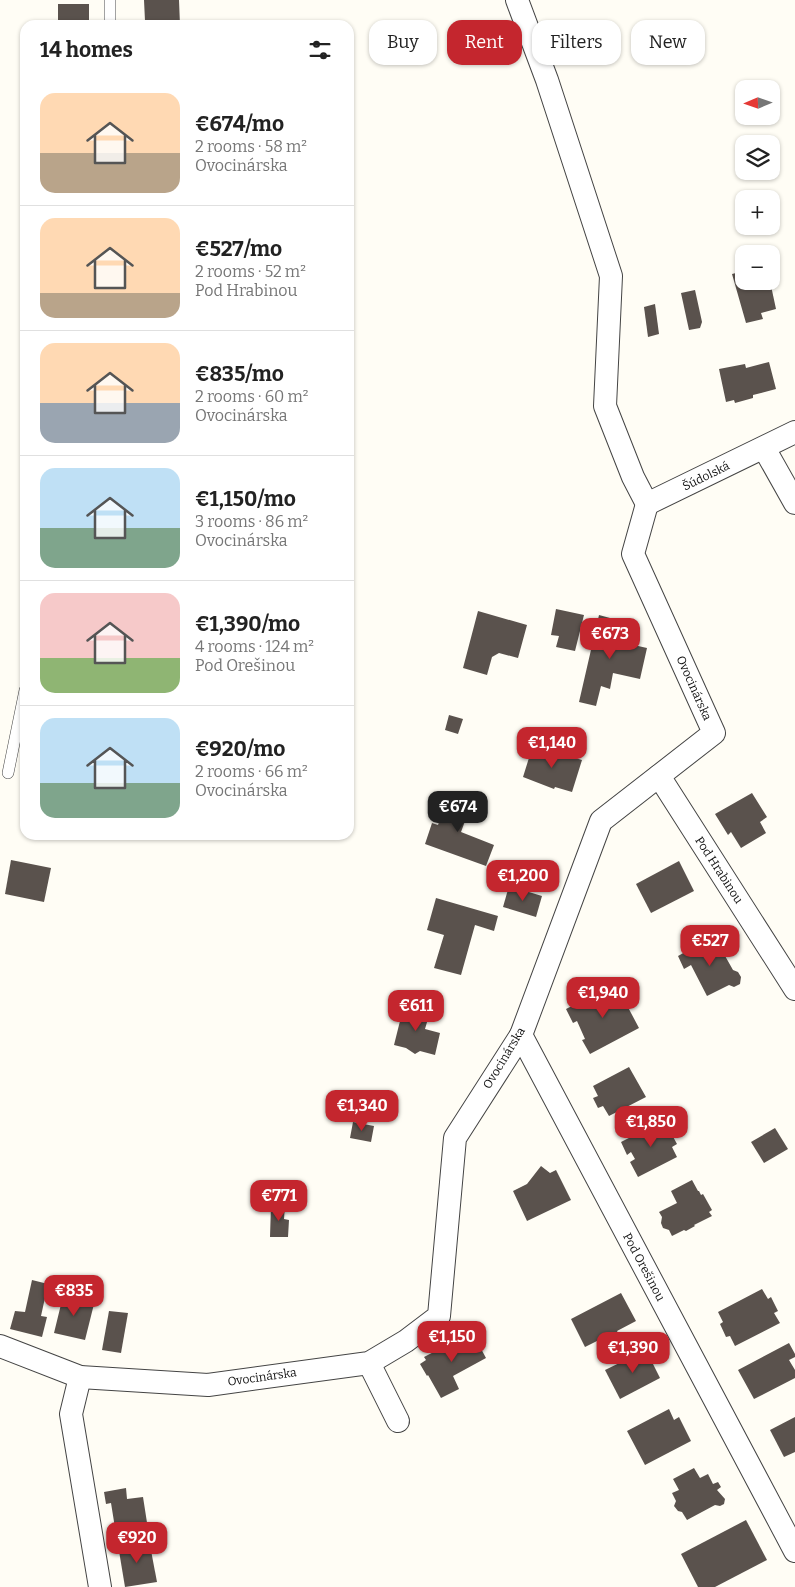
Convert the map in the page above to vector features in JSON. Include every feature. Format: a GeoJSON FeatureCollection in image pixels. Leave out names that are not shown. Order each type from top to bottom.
{"type":"FeatureCollection","features":[{"type":"Feature","properties":{"kind":"street"},"geometry":{"type":"LineString","coordinates":[[517,0],[547,80],[611,276],[605,406],[633,477],[647,504]]}},
{"type":"Feature","properties":{"kind":"street","name":"Šúdolská"},"geometry":{"type":"LineString","coordinates":[[647,504],[795,432]]}},
{"type":"Feature","properties":{"kind":"street"},"geometry":{"type":"LineString","coordinates":[[764,448],[795,503]]}},
{"type":"Feature","properties":{"kind":"street","name":"Ovocinárska"},"geometry":{"type":"LineString","coordinates":[[0,1346],[80,1377],[208,1385],[369,1363],[406,1341],[440,1316],[455,1138],[521,1035],[601,821],[714,733],[633,554],[647,504]]}},
{"type":"Feature","properties":{"kind":"street","name":"Pod Hrabinou"},"geometry":{"type":"LineString","coordinates":[[659,776],[795,989]]}},
{"type":"Feature","properties":{"kind":"street","name":"Pod Orešinou"},"geometry":{"type":"LineString","coordinates":[[521,1035],[795,1551]]}},
{"type":"Feature","properties":{"kind":"street"},"geometry":{"type":"LineString","coordinates":[[369,1363],[398,1421]]}},
{"type":"Feature","properties":{"kind":"street"},"geometry":{"type":"LineString","coordinates":[[80,1377],[71,1414],[100,1587]]}},
{"type":"Feature","properties":{"kind":"lane"},"geometry":{"type":"LineString","coordinates":[[110,0],[110,20]]}},
{"type":"Feature","properties":{"kind":"lane"},"geometry":{"type":"LineString","coordinates":[[8,773],[20,714]]}},
{"type":"Feature","properties":{"kind":"building"},"geometry":{"type":"Polygon","coordinates":[[[144,0],[179,0],[180,20],[145,20],[144,0]]]}},
{"type":"Feature","properties":{"kind":"building"},"geometry":{"type":"Polygon","coordinates":[[[58,4],[89,4],[89,20],[58,20],[58,4]]]}},
{"type":"Feature","properties":{"kind":"building"},"geometry":{"type":"Polygon","coordinates":[[[735,273],[735,284],[732,274],[735,273]]]}},
{"type":"Feature","properties":{"kind":"building"},"geometry":{"type":"Polygon","coordinates":[[[695,290],[702,322],[700,328],[689,330],[681,293],[695,290]]]}},
{"type":"Feature","properties":{"kind":"building"},"geometry":{"type":"Polygon","coordinates":[[[737,290],[772,290],[776,309],[761,313],[763,319],[746,323],[737,290]]]}},
{"type":"Feature","properties":{"kind":"building"},"geometry":{"type":"Polygon","coordinates":[[[655,304],[659,334],[648,337],[644,307],[655,304]]]}},
{"type":"Feature","properties":{"kind":"building"},"geometry":{"type":"Polygon","coordinates":[[[769,362],[776,389],[753,395],[753,398],[735,403],[734,400],[726,402],[719,369],[745,364],[746,368],[769,362]]]}},
{"type":"Feature","properties":{"kind":"building"},"geometry":{"type":"Polygon","coordinates":[[[556,609],[584,615],[575,651],[556,647],[559,636],[551,635],[556,609]]]}},
{"type":"Feature","properties":{"kind":"building"},"geometry":{"type":"Polygon","coordinates":[[[478,611],[527,625],[518,658],[499,653],[492,657],[487,675],[463,668],[478,611]]]}},
{"type":"Feature","properties":{"kind":"building"},"geometry":{"type":"Polygon","coordinates":[[[599,615],[621,621],[616,641],[647,648],[640,679],[613,673],[610,689],[601,686],[596,706],[579,702],[599,615]]]}},
{"type":"Feature","properties":{"kind":"building"},"geometry":{"type":"Polygon","coordinates":[[[449,715],[463,719],[458,734],[445,730],[449,715]]]}},
{"type":"Feature","properties":{"kind":"building"},"geometry":{"type":"Polygon","coordinates":[[[533,745],[582,760],[572,792],[555,787],[554,789],[523,777],[533,745]]]}},
{"type":"Feature","properties":{"kind":"building"},"geometry":{"type":"Polygon","coordinates":[[[449,793],[472,802],[461,832],[494,845],[486,866],[425,844],[432,823],[438,825],[449,793]]]}},
{"type":"Feature","properties":{"kind":"building"},"geometry":{"type":"Polygon","coordinates":[[[752,793],[767,817],[760,822],[766,833],[741,848],[731,832],[728,835],[715,814],[752,793]]]}},
{"type":"Feature","properties":{"kind":"building"},"geometry":{"type":"Polygon","coordinates":[[[11,860],[51,868],[44,902],[5,894],[11,860]]]}},
{"type":"Feature","properties":{"kind":"building"},"geometry":{"type":"Polygon","coordinates":[[[679,861],[694,891],[651,913],[636,884],[679,861]]]}},
{"type":"Feature","properties":{"kind":"building"},"geometry":{"type":"Polygon","coordinates":[[[509,886],[542,896],[536,917],[503,907],[509,886]]]}},
{"type":"Feature","properties":{"kind":"building"},"geometry":{"type":"Polygon","coordinates":[[[436,898],[498,916],[494,931],[475,925],[461,975],[434,968],[444,935],[427,930],[436,898]]]}},
{"type":"Feature","properties":{"kind":"building"},"geometry":{"type":"Polygon","coordinates":[[[710,938],[715,949],[720,947],[733,970],[738,972],[741,977],[740,984],[734,987],[729,985],[707,996],[691,965],[684,969],[678,956],[710,938]]]}},
{"type":"Feature","properties":{"kind":"building"},"geometry":{"type":"Polygon","coordinates":[[[609,987],[616,999],[622,996],[639,1028],[590,1054],[582,1040],[585,1039],[577,1021],[573,1023],[566,1009],[609,987]]]}},
{"type":"Feature","properties":{"kind":"building"},"geometry":{"type":"Polygon","coordinates":[[[404,1005],[430,1012],[425,1029],[440,1033],[435,1055],[420,1051],[415,1054],[406,1048],[394,1045],[404,1005]]]}},
{"type":"Feature","properties":{"kind":"building"},"geometry":{"type":"Polygon","coordinates":[[[629,1067],[646,1097],[609,1116],[603,1106],[598,1108],[593,1098],[598,1096],[593,1086],[629,1067]]]}},
{"type":"Feature","properties":{"kind":"building"},"geometry":{"type":"Polygon","coordinates":[[[664,1120],[677,1144],[672,1147],[677,1157],[638,1177],[630,1162],[635,1159],[631,1152],[627,1155],[621,1142],[664,1120]]]}},
{"type":"Feature","properties":{"kind":"building"},"geometry":{"type":"Polygon","coordinates":[[[353,1122],[374,1126],[371,1142],[350,1138],[353,1122]]]}},
{"type":"Feature","properties":{"kind":"building"},"geometry":{"type":"Polygon","coordinates":[[[775,1128],[788,1149],[764,1163],[751,1142],[775,1128]]]}},
{"type":"Feature","properties":{"kind":"building"},"geometry":{"type":"Polygon","coordinates":[[[541,1166],[550,1173],[556,1170],[571,1200],[527,1221],[513,1191],[527,1184],[541,1166]]]}},
{"type":"Feature","properties":{"kind":"building"},"geometry":{"type":"Polygon","coordinates":[[[692,1180],[712,1210],[709,1212],[712,1216],[686,1231],[684,1230],[672,1236],[669,1230],[663,1228],[661,1223],[662,1217],[659,1212],[677,1203],[671,1191],[692,1180]]]}},
{"type":"Feature","properties":{"kind":"building"},"geometry":{"type":"Polygon","coordinates":[[[271,1205],[285,1205],[284,1219],[289,1220],[288,1237],[270,1237],[271,1205]]]}},
{"type":"Feature","properties":{"kind":"building"},"geometry":{"type":"Polygon","coordinates":[[[32,1280],[48,1284],[41,1316],[47,1317],[42,1337],[10,1329],[15,1311],[25,1312],[32,1280]]]}},
{"type":"Feature","properties":{"kind":"building"},"geometry":{"type":"Polygon","coordinates":[[[762,1289],[768,1299],[771,1297],[778,1311],[774,1313],[780,1323],[735,1346],[730,1336],[726,1337],[720,1324],[723,1322],[718,1312],[762,1289]]]}},
{"type":"Feature","properties":{"kind":"building"},"geometry":{"type":"Polygon","coordinates":[[[64,1292],[82,1296],[82,1301],[94,1304],[85,1340],[54,1333],[64,1292]]]}},
{"type":"Feature","properties":{"kind":"building"},"geometry":{"type":"Polygon","coordinates":[[[621,1293],[636,1321],[617,1331],[619,1335],[605,1343],[603,1338],[585,1347],[571,1319],[621,1293]]]}},
{"type":"Feature","properties":{"kind":"building"},"geometry":{"type":"Polygon","coordinates":[[[109,1311],[128,1313],[121,1353],[102,1350],[109,1311]]]}},
{"type":"Feature","properties":{"kind":"building"},"geometry":{"type":"Polygon","coordinates":[[[472,1332],[486,1358],[453,1376],[459,1389],[441,1398],[420,1364],[426,1360],[424,1357],[449,1344],[448,1342],[472,1332]]]}},
{"type":"Feature","properties":{"kind":"building"},"geometry":{"type":"Polygon","coordinates":[[[789,1343],[795,1354],[795,1357],[789,1360],[795,1370],[795,1378],[754,1399],[738,1370],[789,1343]]]}},
{"type":"Feature","properties":{"kind":"building"},"geometry":{"type":"Polygon","coordinates":[[[646,1350],[660,1378],[620,1399],[605,1370],[646,1350]]]}},
{"type":"Feature","properties":{"kind":"building"},"geometry":{"type":"Polygon","coordinates":[[[669,1409],[674,1420],[679,1417],[691,1441],[645,1465],[627,1431],[669,1409]]]}},
{"type":"Feature","properties":{"kind":"building"},"geometry":{"type":"Polygon","coordinates":[[[795,1417],[795,1452],[784,1457],[770,1430],[795,1417]]]}},
{"type":"Feature","properties":{"kind":"building"},"geometry":{"type":"Polygon","coordinates":[[[694,1468],[700,1478],[708,1474],[713,1484],[718,1482],[721,1487],[717,1490],[725,1499],[724,1504],[720,1506],[715,1505],[687,1520],[682,1512],[678,1511],[674,1506],[676,1501],[672,1493],[679,1490],[673,1479],[694,1468]]]}},
{"type":"Feature","properties":{"kind":"building"},"geometry":{"type":"Polygon","coordinates":[[[126,1488],[127,1499],[143,1497],[148,1529],[116,1534],[111,1503],[106,1504],[104,1492],[126,1488]]]}},
{"type":"Feature","properties":{"kind":"building"},"geometry":{"type":"Polygon","coordinates":[[[746,1520],[767,1560],[715,1587],[698,1587],[681,1554],[746,1520]]]}},
{"type":"Feature","properties":{"kind":"building"},"geometry":{"type":"Polygon","coordinates":[[[149,1540],[157,1582],[125,1587],[118,1545],[149,1540]]]}}]}
